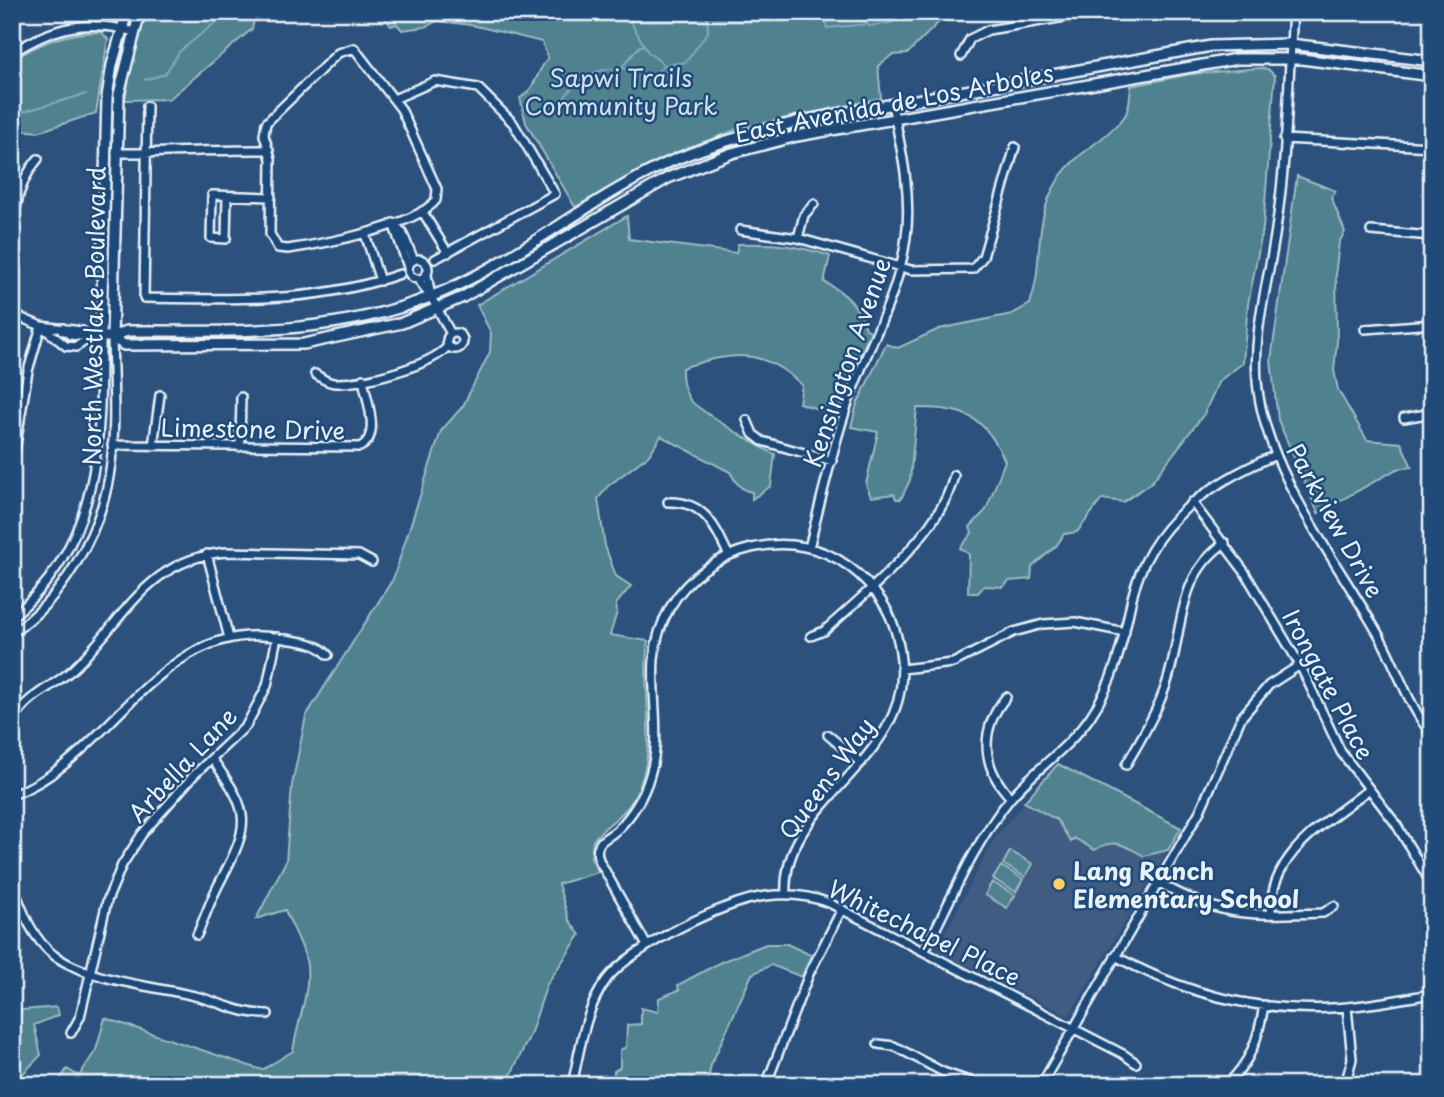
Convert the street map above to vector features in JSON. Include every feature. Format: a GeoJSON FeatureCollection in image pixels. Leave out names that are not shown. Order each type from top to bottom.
{"type":"FeatureCollection","features":[{"type":"Feature","properties":{"kind":"main road","name":"North Westlake Boulevard"},"geometry":{"type":"LineString","coordinates":[[96,337],[105,128],[111,65],[127,12]]}},
{"type":"Feature","properties":{"kind":"main road","name":"North Westlake Boulevard"},"geometry":{"type":"LineString","coordinates":[[112,337],[119,94],[140,12]]}},
{"type":"Feature","properties":{"kind":"main road","name":"East Avenida de Los Arboles"},"geometry":{"type":"LineString","coordinates":[[96,337],[112,337],[127,331],[304,329],[369,317],[431,296],[547,233],[637,179],[693,152],[796,122],[1190,48],[1231,44],[1290,44],[1432,61]]}},
{"type":"Feature","properties":{"kind":"main road","name":"East Avenida de Los Arboles"},"geometry":{"type":"LineString","coordinates":[[112,337],[124,345],[304,344],[371,331],[437,310],[668,178],[696,166],[769,143],[1194,64],[1237,59],[1290,59],[1432,76]]}},
{"type":"Feature","properties":{"kind":"street"},"geometry":{"type":"LineString","coordinates":[[961,57],[970,39],[988,30],[1095,12]]}},
{"type":"Feature","properties":{"kind":"street","name":"Parkview Drive"},"geometry":{"type":"LineString","coordinates":[[1293,12],[1277,228],[1256,352],[1260,408],[1276,455],[1381,639],[1414,711],[1432,735]]}},
{"type":"Feature","properties":{"kind":"street"},"geometry":{"type":"LineString","coordinates":[[12,20],[12,27]]}},
{"type":"Feature","properties":{"kind":"street"},"geometry":{"type":"LineString","coordinates":[[12,41],[15,51],[35,38],[71,26],[106,24],[134,32]]}},
{"type":"Feature","properties":{"kind":"street"},"geometry":{"type":"LineString","coordinates":[[354,48],[406,117],[437,189],[436,200],[422,211],[340,242],[278,248],[271,239],[269,150],[264,130],[266,123],[345,49],[354,48]]}},
{"type":"Feature","properties":{"kind":"street"},"geometry":{"type":"LineString","coordinates":[[394,99],[435,81],[478,88],[513,123],[555,194],[435,259]]}},
{"type":"Feature","properties":{"kind":"street","name":"Kensington Avenue"},"geometry":{"type":"LineString","coordinates":[[809,548],[848,403],[885,318],[901,267],[906,234],[907,196],[892,104]]}},
{"type":"Feature","properties":{"kind":"street"},"geometry":{"type":"LineString","coordinates":[[148,106],[144,298],[278,300],[325,295],[400,274]]}},
{"type":"Feature","properties":{"kind":"street"},"geometry":{"type":"LineString","coordinates":[[1284,139],[1432,147]]}},
{"type":"Feature","properties":{"kind":"street"},"geometry":{"type":"LineString","coordinates":[[740,230],[798,238],[901,267],[929,271],[965,270],[979,265],[1015,147]]}},
{"type":"Feature","properties":{"kind":"street"},"geometry":{"type":"LineString","coordinates":[[116,152],[176,153],[215,148],[269,150]]}},
{"type":"Feature","properties":{"kind":"street"},"geometry":{"type":"LineString","coordinates":[[12,280],[18,192],[28,170],[38,159]]}},
{"type":"Feature","properties":{"kind":"street"},"geometry":{"type":"LineString","coordinates":[[227,196],[226,239],[211,238],[212,195],[271,197]]}},
{"type":"Feature","properties":{"kind":"street"},"geometry":{"type":"LineString","coordinates":[[798,238],[804,215],[814,204]]}},
{"type":"Feature","properties":{"kind":"street"},"geometry":{"type":"LineString","coordinates":[[422,211],[447,253]]}},
{"type":"Feature","properties":{"kind":"street"},"geometry":{"type":"LineString","coordinates":[[393,223],[402,232],[414,260]]}},
{"type":"Feature","properties":{"kind":"street"},"geometry":{"type":"LineString","coordinates":[[393,223],[410,275],[418,279],[431,296]]}},
{"type":"Feature","properties":{"kind":"street"},"geometry":{"type":"LineString","coordinates":[[1371,231],[1432,236]]}},
{"type":"Feature","properties":{"kind":"street"},"geometry":{"type":"LineString","coordinates":[[365,234],[380,281]]}},
{"type":"Feature","properties":{"kind":"street"},"geometry":{"type":"LineString","coordinates":[[408,267],[414,260]]}},
{"type":"Feature","properties":{"kind":"street"},"geometry":{"type":"LineString","coordinates":[[414,260],[426,262],[431,296],[450,334],[452,348]]}},
{"type":"Feature","properties":{"kind":"street"},"geometry":{"type":"LineString","coordinates":[[418,279],[427,274]]}},
{"type":"Feature","properties":{"kind":"street","name":"East Avenida de Los Arboles"},"geometry":{"type":"LineString","coordinates":[[12,314],[41,326],[66,346],[76,347],[96,337]]}},
{"type":"Feature","properties":{"kind":"street"},"geometry":{"type":"LineString","coordinates":[[1365,329],[1432,324]]}},
{"type":"Feature","properties":{"kind":"street"},"geometry":{"type":"LineString","coordinates":[[12,469],[28,371],[41,326]]}},
{"type":"Feature","properties":{"kind":"street","name":"East Avenida de Los Arboles"},"geometry":{"type":"LineString","coordinates":[[41,326],[82,331],[96,337]]}},
{"type":"Feature","properties":{"kind":"street"},"geometry":{"type":"LineString","coordinates":[[60,340],[62,328]]}},
{"type":"Feature","properties":{"kind":"street"},"geometry":{"type":"LineString","coordinates":[[316,374],[337,384],[436,358],[463,345],[463,337],[456,332],[450,334]]}},
{"type":"Feature","properties":{"kind":"street","name":"North Westlake Boulevard"},"geometry":{"type":"LineString","coordinates":[[12,617],[37,594],[65,557],[86,505],[99,436],[96,337]]}},
{"type":"Feature","properties":{"kind":"street","name":"North Westlake Boulevard"},"geometry":{"type":"LineString","coordinates":[[12,633],[47,604],[71,570],[90,536],[106,490],[112,445],[112,337]]}},
{"type":"Feature","properties":{"kind":"street","name":"Limestone Drive"},"geometry":{"type":"LineString","coordinates":[[112,445],[355,449],[365,445],[373,431],[363,379]]}},
{"type":"Feature","properties":{"kind":"street"},"geometry":{"type":"LineString","coordinates":[[153,446],[160,395]]}},
{"type":"Feature","properties":{"kind":"street"},"geometry":{"type":"LineString","coordinates":[[240,447],[241,397]]}},
{"type":"Feature","properties":{"kind":"street"},"geometry":{"type":"LineString","coordinates":[[1404,418],[1432,413]]}},
{"type":"Feature","properties":{"kind":"street"},"geometry":{"type":"LineString","coordinates":[[747,420],[753,434],[762,441],[832,461]]}},
{"type":"Feature","properties":{"kind":"street"},"geometry":{"type":"LineString","coordinates":[[924,952],[985,837],[1011,798],[1090,717],[1110,682],[1133,595],[1146,559],[1164,529],[1192,502],[1226,477],[1276,455]]}},
{"type":"Feature","properties":{"kind":"street"},"geometry":{"type":"LineString","coordinates":[[811,636],[824,631],[911,549],[951,491],[954,475]]}},
{"type":"Feature","properties":{"kind":"street"},"geometry":{"type":"LineString","coordinates":[[668,502],[691,504],[702,511],[717,529],[728,554]]}},
{"type":"Feature","properties":{"kind":"street","name":"Irongate Place"},"geometry":{"type":"LineString","coordinates":[[1192,502],[1225,543],[1300,665],[1341,752],[1396,824],[1432,885]]}},
{"type":"Feature","properties":{"kind":"street"},"geometry":{"type":"LineString","coordinates":[[1126,765],[1164,692],[1189,585],[1203,562],[1225,543]]}},
{"type":"Feature","properties":{"kind":"street","name":"Queens Way"},"geometry":{"type":"LineString","coordinates":[[646,944],[600,862],[598,851],[602,842],[633,813],[650,775],[655,746],[654,657],[665,620],[691,581],[707,566],[728,554],[767,544],[809,548],[843,562],[872,587],[894,624],[902,669],[898,704],[893,718],[880,741],[803,833],[790,863],[786,894]]}},
{"type":"Feature","properties":{"kind":"street"},"geometry":{"type":"LineString","coordinates":[[207,554],[229,638]]}},
{"type":"Feature","properties":{"kind":"street"},"geometry":{"type":"LineString","coordinates":[[16,717],[21,707],[73,669],[154,578],[178,563],[207,554],[359,555],[372,562]]}},
{"type":"Feature","properties":{"kind":"street"},"geometry":{"type":"LineString","coordinates":[[902,669],[953,663],[1014,632],[1043,624],[1075,622],[1125,632]]}},
{"type":"Feature","properties":{"kind":"street"},"geometry":{"type":"LineString","coordinates":[[12,795],[38,784],[66,764],[171,665],[198,649],[229,638],[277,637],[320,646],[328,655]]}},
{"type":"Feature","properties":{"kind":"street","name":"Arbella Lane"},"geometry":{"type":"LineString","coordinates":[[71,1033],[80,1017],[107,901],[122,866],[142,834],[212,759],[237,737],[255,714],[271,673],[277,637]]}},
{"type":"Feature","properties":{"kind":"street"},"geometry":{"type":"LineString","coordinates":[[1041,1085],[1200,811],[1241,718],[1269,684],[1300,665]]}},
{"type":"Feature","properties":{"kind":"street"},"geometry":{"type":"LineString","coordinates":[[1006,697],[990,722],[986,749],[993,775],[1011,798]]}},
{"type":"Feature","properties":{"kind":"street"},"geometry":{"type":"LineString","coordinates":[[828,735],[861,763]]}},
{"type":"Feature","properties":{"kind":"street"},"geometry":{"type":"LineString","coordinates":[[197,935],[215,891],[238,851],[243,829],[238,798],[212,759]]}},
{"type":"Feature","properties":{"kind":"street"},"geometry":{"type":"LineString","coordinates":[[1271,914],[1275,883],[1290,854],[1368,790]]}},
{"type":"Feature","properties":{"kind":"street"},"geometry":{"type":"LineString","coordinates":[[12,882],[31,929],[46,948],[67,963],[92,972],[198,997],[250,1015],[268,1014]]}},
{"type":"Feature","properties":{"kind":"street"},"geometry":{"type":"LineString","coordinates":[[1158,882],[1211,908],[1238,914],[1323,913],[1334,906]]}},
{"type":"Feature","properties":{"kind":"street","name":"Whitechapel Place"},"geometry":{"type":"LineString","coordinates":[[572,1085],[596,996],[617,967],[646,944],[743,901],[786,894],[814,897],[842,909],[1074,1028],[1136,1063]]}},
{"type":"Feature","properties":{"kind":"street"},"geometry":{"type":"LineString","coordinates":[[766,1085],[808,974],[842,909]]}},
{"type":"Feature","properties":{"kind":"street"},"geometry":{"type":"LineString","coordinates":[[1115,956],[1152,976],[1186,989],[1264,1005],[1319,1009],[1432,994]]}},
{"type":"Feature","properties":{"kind":"street"},"geometry":{"type":"LineString","coordinates":[[1226,1085],[1251,1054],[1257,1041],[1264,1005]]}},
{"type":"Feature","properties":{"kind":"street"},"geometry":{"type":"LineString","coordinates":[[1345,1085],[1352,1059],[1348,1007]]}},
{"type":"Feature","properties":{"kind":"street"},"geometry":{"type":"LineString","coordinates":[[878,1044],[894,1046],[943,1072],[980,1085]]}},
{"type":"Feature","properties":{"kind":"shaded area"},"geometry":{"type":"Polygon","coordinates":[[[878,12],[908,14],[890,23],[869,26],[865,21],[869,15],[878,12]]]}},
{"type":"Feature","properties":{"kind":"shaded area","name":"Lang Ranch Elementary School"},"geometry":{"type":"Polygon","coordinates":[[[1058,764],[1181,828],[1069,1016],[940,952],[938,947],[994,839],[1058,764]]]}},
{"type":"Feature","properties":{"kind":"green space"},"geometry":{"type":"Polygon","coordinates":[[[147,12],[256,12],[252,29],[169,99],[125,100],[134,49],[147,12]]]}},
{"type":"Feature","properties":{"kind":"green space","name":"Sapwi Trails Community Park"},"geometry":{"type":"Polygon","coordinates":[[[381,12],[949,12],[907,54],[892,55],[878,66],[881,98],[740,128],[656,162],[575,207],[526,123],[520,98],[533,85],[548,58],[542,42],[472,25],[437,21],[425,27],[402,30],[397,24],[391,26],[381,12]]]}},
{"type":"Feature","properties":{"kind":"green space"},"geometry":{"type":"Polygon","coordinates":[[[101,32],[108,39],[96,113],[38,132],[12,129],[12,61],[54,40],[101,32]]]}},
{"type":"Feature","properties":{"kind":"green space"},"geometry":{"type":"Polygon","coordinates":[[[1268,69],[1275,76],[1263,228],[1248,304],[1243,363],[1219,381],[1204,414],[1151,483],[1123,502],[1102,499],[1077,532],[1064,534],[1057,545],[1032,567],[1031,579],[1009,581],[1003,587],[984,586],[978,593],[968,593],[969,554],[960,548],[972,533],[970,527],[986,510],[1005,461],[990,434],[972,418],[948,410],[917,408],[910,480],[901,499],[896,499],[894,494],[871,497],[866,484],[878,432],[851,427],[857,404],[886,344],[898,348],[939,329],[1012,314],[1030,304],[1037,273],[1041,227],[1050,196],[1065,171],[1124,117],[1129,106],[1131,86],[1191,74],[1268,69]]]}},
{"type":"Feature","properties":{"kind":"green space"},"geometry":{"type":"Polygon","coordinates":[[[1297,176],[1336,191],[1331,197],[1345,232],[1339,242],[1336,268],[1337,342],[1334,370],[1338,390],[1367,440],[1401,443],[1412,467],[1397,469],[1318,513],[1278,420],[1271,360],[1297,176]]]}},
{"type":"Feature","properties":{"kind":"green space"},"geometry":{"type":"Polygon","coordinates":[[[627,216],[629,239],[736,253],[738,244],[773,244],[807,249],[830,256],[824,282],[851,301],[860,313],[866,329],[871,331],[846,386],[837,415],[799,403],[802,385],[773,364],[760,359],[731,356],[682,368],[683,384],[690,400],[730,429],[775,454],[771,486],[752,499],[752,492],[742,488],[730,472],[661,436],[649,455],[608,486],[598,499],[605,546],[616,576],[631,586],[616,604],[617,612],[610,635],[648,641],[646,761],[634,798],[593,841],[591,858],[599,872],[558,884],[569,920],[580,935],[547,984],[530,1035],[506,1085],[56,1085],[67,1069],[79,1076],[96,1050],[105,1018],[262,1070],[293,1051],[307,987],[306,959],[285,910],[256,919],[286,861],[292,785],[306,716],[393,579],[441,431],[463,406],[490,352],[491,333],[477,305],[627,216]]]}},
{"type":"Feature","properties":{"kind":"green space"},"geometry":{"type":"Polygon","coordinates":[[[1058,764],[1181,828],[1168,850],[1144,856],[1120,844],[1108,844],[1095,850],[1074,838],[1071,842],[1057,820],[1024,802],[1058,764]]]}},
{"type":"Feature","properties":{"kind":"green space"},"geometry":{"type":"Polygon","coordinates":[[[1010,851],[1033,864],[1025,877],[1003,864],[1010,851]]]}},
{"type":"Feature","properties":{"kind":"green space"},"geometry":{"type":"Polygon","coordinates":[[[1001,866],[1023,879],[1016,892],[993,879],[1001,866]]]}},
{"type":"Feature","properties":{"kind":"green space"},"geometry":{"type":"Polygon","coordinates":[[[992,882],[1015,895],[1007,908],[985,895],[992,882]]]}},
{"type":"Feature","properties":{"kind":"green space"},"geometry":{"type":"Polygon","coordinates":[[[766,944],[787,944],[811,955],[802,977],[771,965],[752,974],[711,1065],[707,1085],[613,1085],[614,1071],[620,1067],[620,1050],[626,1047],[627,1025],[641,1024],[641,1008],[658,1012],[659,998],[679,990],[678,985],[721,962],[766,944]]]}},
{"type":"Feature","properties":{"kind":"green space"},"geometry":{"type":"Polygon","coordinates":[[[57,1007],[59,1015],[34,1025],[41,1055],[12,1085],[12,1011],[57,1007]]]}},
{"type":"Feature","properties":{"kind":"waterway"},"geometry":{"type":"LineString","coordinates":[[144,80],[165,74],[180,51],[229,12]]}},
{"type":"Feature","properties":{"kind":"waterway"},"geometry":{"type":"LineString","coordinates":[[625,12],[648,52],[664,65],[686,62],[708,32],[707,12]]}},
{"type":"Feature","properties":{"kind":"waterway"},"geometry":{"type":"LineString","coordinates":[[823,12],[827,28],[868,24]]}},
{"type":"Feature","properties":{"kind":"waterway"},"geometry":{"type":"LineString","coordinates":[[622,67],[640,46],[645,46]]}},
{"type":"Feature","properties":{"kind":"waterway"},"geometry":{"type":"LineString","coordinates":[[557,113],[567,94],[589,75],[619,68],[647,75],[663,66]]}},
{"type":"Feature","properties":{"kind":"waterway"},"geometry":{"type":"LineString","coordinates":[[12,115],[86,94]]}},
{"type":"Feature","properties":{"kind":"place","name":"Lang Ranch Elementary School"},"geometry":{"type":"Point","coordinates":[1059,884]}}]}
